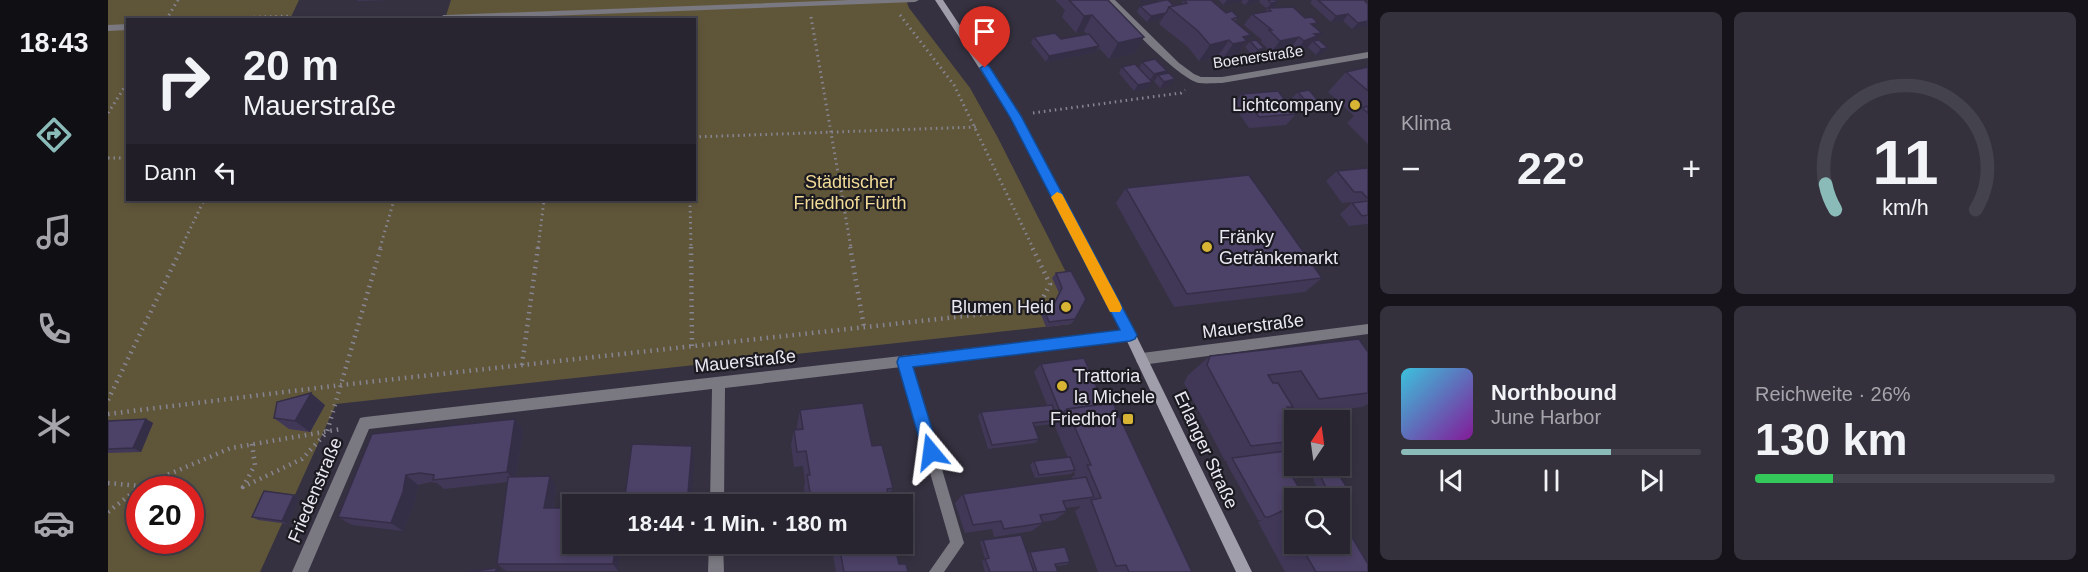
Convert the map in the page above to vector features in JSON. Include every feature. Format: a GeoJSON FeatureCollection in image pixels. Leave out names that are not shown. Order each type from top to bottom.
{"type":"FeatureCollection","features":[{"type":"Feature","properties":{"kind":"main road","name":"Erlanger Straße"},"geometry":{"type":"LineString","coordinates":[[939,0],[1016,116],[1130,335],[1244,572]]}},
{"type":"Feature","properties":{"kind":"street","name":"Boenerstraße"},"geometry":{"type":"LineString","coordinates":[[1110,0],[1176,65],[1200,80],[1222,80],[1368,55]]}},
{"type":"Feature","properties":{"kind":"street","name":"Mauerstraße"},"geometry":{"type":"LineString","coordinates":[[1142,359],[1368,329]]}},
{"type":"Feature","properties":{"kind":"street","name":"Mauerstraße"},"geometry":{"type":"LineString","coordinates":[[365,423],[1130,335]]}},
{"type":"Feature","properties":{"kind":"street"},"geometry":{"type":"LineString","coordinates":[[717,494],[719,382]]}},
{"type":"Feature","properties":{"kind":"street","name":"Friedenstraße"},"geometry":{"type":"LineString","coordinates":[[300,572],[365,423]]}},
{"type":"Feature","properties":{"kind":"street"},"geometry":{"type":"LineString","coordinates":[[716,554],[716,572]]}},
{"type":"Feature","properties":{"kind":"lane"},"geometry":{"type":"LineString","coordinates":[[446,18],[915,0]]}},
{"type":"Feature","properties":{"kind":"lane"},"geometry":{"type":"LineString","coordinates":[[108,28],[126,27]]}},
{"type":"Feature","properties":{"kind":"lane"},"geometry":{"type":"LineString","coordinates":[[904,362],[957,543],[936,572]]}},
{"type":"Feature","properties":{"kind":"path"},"geometry":{"type":"LineString","coordinates":[[169,18],[178,0]]}},
{"type":"Feature","properties":{"kind":"path"},"geometry":{"type":"LineString","coordinates":[[108,414],[341,385],[1038,308],[1050,284],[976,127],[954,85],[895,8]]}},
{"type":"Feature","properties":{"kind":"path"},"geometry":{"type":"LineString","coordinates":[[810,11],[864,327]]}},
{"type":"Feature","properties":{"kind":"path"},"geometry":{"type":"LineString","coordinates":[[230,18],[292,16]]}},
{"type":"Feature","properties":{"kind":"path"},"geometry":{"type":"LineString","coordinates":[[1016,116],[1181,93],[1200,80]]}},
{"type":"Feature","properties":{"kind":"path"},"geometry":{"type":"LineString","coordinates":[[108,113],[126,85]]}},
{"type":"Feature","properties":{"kind":"path"},"geometry":{"type":"LineString","coordinates":[[696,137],[976,127]]}},
{"type":"Feature","properties":{"kind":"path"},"geometry":{"type":"LineString","coordinates":[[108,158],[126,158]]}},
{"type":"Feature","properties":{"kind":"path"},"geometry":{"type":"LineString","coordinates":[[108,400],[204,201]]}},
{"type":"Feature","properties":{"kind":"path"},"geometry":{"type":"LineString","coordinates":[[252,444],[255,465],[243,487],[302,459],[327,432],[394,201]]}},
{"type":"Feature","properties":{"kind":"path"},"geometry":{"type":"LineString","coordinates":[[522,365],[544,201]]}},
{"type":"Feature","properties":{"kind":"path"},"geometry":{"type":"LineString","coordinates":[[690,201],[692,346]]}},
{"type":"Feature","properties":{"kind":"path"},"geometry":{"type":"LineString","coordinates":[[165,476],[231,448],[327,432],[365,423]]}},
{"type":"Feature","properties":{"kind":"path"},"geometry":{"type":"LineString","coordinates":[[108,483],[126,485]]}},
{"type":"Feature","properties":{"kind":"path"},"geometry":{"type":"LineString","coordinates":[[108,512],[126,498]]}},
{"type":"Feature","properties":{"kind":"green space","name":"Städtischer Friedhof Fürth"},"geometry":{"type":"Polygon","coordinates":[[[108,0],[299,0],[290,18],[126,18],[126,201],[696,201],[696,18],[445,18],[451,0],[906,0],[909,8],[970,88],[998,138],[1082,304],[1071,324],[336,404],[260,572],[108,572],[108,0]]]}},
{"type":"Feature","properties":{"kind":"building"},"geometry":{"type":"Polygon","coordinates":[[[1069,0],[1108,0],[1144,37],[1118,43],[1092,15],[1084,16],[1069,0]]]}},
{"type":"Feature","properties":{"kind":"building"},"geometry":{"type":"Polygon","coordinates":[[[1165,0],[1174,6],[1169,7],[1166,13],[1151,16],[1140,6],[1165,0]]]}},
{"type":"Feature","properties":{"kind":"building"},"geometry":{"type":"Polygon","coordinates":[[[1184,0],[1211,0],[1226,13],[1232,11],[1238,17],[1232,19],[1251,35],[1243,37],[1247,41],[1233,44],[1229,40],[1210,45],[1198,31],[1169,7],[1187,3],[1184,0]]]}},
{"type":"Feature","properties":{"kind":"building"},"geometry":{"type":"Polygon","coordinates":[[[1318,0],[1364,0],[1368,4],[1368,21],[1358,23],[1348,14],[1336,16],[1318,0]]]}},
{"type":"Feature","properties":{"kind":"building"},"geometry":{"type":"Polygon","coordinates":[[[1293,7],[1305,18],[1312,17],[1318,23],[1311,24],[1322,33],[1314,34],[1317,36],[1304,41],[1299,37],[1280,41],[1269,30],[1272,30],[1252,14],[1271,11],[1268,8],[1293,7]]]}},
{"type":"Feature","properties":{"kind":"building"},"geometry":{"type":"Polygon","coordinates":[[[1055,33],[1061,39],[1089,34],[1099,46],[1049,56],[1034,37],[1055,33]]]}},
{"type":"Feature","properties":{"kind":"building"},"geometry":{"type":"Polygon","coordinates":[[[1256,40],[1264,48],[1258,50],[1250,41],[1256,40]]]}},
{"type":"Feature","properties":{"kind":"building"},"geometry":{"type":"Polygon","coordinates":[[[1319,40],[1328,48],[1321,49],[1313,41],[1319,40]]]}},
{"type":"Feature","properties":{"kind":"building"},"geometry":{"type":"Polygon","coordinates":[[[1155,59],[1167,71],[1154,74],[1142,62],[1155,59]]]}},
{"type":"Feature","properties":{"kind":"building"},"geometry":{"type":"Polygon","coordinates":[[[1135,64],[1152,82],[1138,85],[1122,67],[1135,64]]]}},
{"type":"Feature","properties":{"kind":"building"},"geometry":{"type":"Polygon","coordinates":[[[1368,67],[1368,91],[1346,72],[1368,67]]]}},
{"type":"Feature","properties":{"kind":"building"},"geometry":{"type":"Polygon","coordinates":[[[1169,73],[1175,79],[1164,82],[1158,75],[1169,73]]]}},
{"type":"Feature","properties":{"kind":"building"},"geometry":{"type":"Polygon","coordinates":[[[1309,90],[1320,103],[1308,104],[1298,92],[1309,90]]]}},
{"type":"Feature","properties":{"kind":"building"},"geometry":{"type":"Polygon","coordinates":[[[1278,91],[1296,114],[1259,117],[1242,94],[1278,91]]]}},
{"type":"Feature","properties":{"kind":"building"},"geometry":{"type":"Polygon","coordinates":[[[1368,168],[1368,199],[1362,192],[1354,192],[1337,171],[1368,168]]]}},
{"type":"Feature","properties":{"kind":"building","name":"Fränky Getränkemarkt"},"geometry":{"type":"Polygon","coordinates":[[[1249,175],[1322,278],[1187,294],[1126,188],[1249,175]]]}},
{"type":"Feature","properties":{"kind":"building"},"geometry":{"type":"Polygon","coordinates":[[[1368,201],[1368,215],[1362,216],[1352,203],[1368,201]]]}},
{"type":"Feature","properties":{"kind":"building"},"geometry":{"type":"Polygon","coordinates":[[[1071,271],[1086,299],[1075,319],[1049,322],[1043,307],[1053,306],[1062,288],[1056,273],[1071,271]]]}},
{"type":"Feature","properties":{"kind":"building"},"geometry":{"type":"Polygon","coordinates":[[[1359,339],[1368,352],[1368,393],[1319,399],[1301,371],[1268,375],[1273,383],[1278,383],[1293,407],[1287,407],[1289,410],[1284,410],[1284,442],[1251,446],[1207,365],[1210,356],[1359,339]]]}},
{"type":"Feature","properties":{"kind":"building"},"geometry":{"type":"Polygon","coordinates":[[[1084,358],[1104,404],[1067,409],[1061,414],[1041,364],[1084,358]]]}},
{"type":"Feature","properties":{"kind":"building"},"geometry":{"type":"Polygon","coordinates":[[[311,393],[295,421],[274,418],[277,402],[311,393]]]}},
{"type":"Feature","properties":{"kind":"building"},"geometry":{"type":"Polygon","coordinates":[[[863,403],[872,446],[882,445],[893,488],[887,489],[888,494],[810,494],[806,451],[797,452],[794,430],[803,429],[800,410],[863,403]]]}},
{"type":"Feature","properties":{"kind":"building"},"geometry":{"type":"Polygon","coordinates":[[[1113,403],[1192,572],[1129,572],[1126,565],[1116,566],[1091,500],[1101,498],[1087,465],[1091,465],[1067,409],[1113,403]]]}},
{"type":"Feature","properties":{"kind":"building"},"geometry":{"type":"Polygon","coordinates":[[[1052,405],[1058,420],[1033,423],[1039,439],[992,445],[981,412],[1052,405]]]}},
{"type":"Feature","properties":{"kind":"building"},"geometry":{"type":"Polygon","coordinates":[[[146,419],[133,448],[108,449],[108,421],[146,419]]]}},
{"type":"Feature","properties":{"kind":"building"},"geometry":{"type":"Polygon","coordinates":[[[515,419],[507,472],[433,480],[434,475],[420,473],[406,475],[403,492],[391,523],[338,517],[372,434],[515,419]]]}},
{"type":"Feature","properties":{"kind":"building"},"geometry":{"type":"Polygon","coordinates":[[[632,444],[692,446],[688,494],[625,494],[632,444]]]}},
{"type":"Feature","properties":{"kind":"building"},"geometry":{"type":"Polygon","coordinates":[[[1284,451],[1284,476],[1292,476],[1299,488],[1284,488],[1284,511],[1265,517],[1232,458],[1284,451]]]}},
{"type":"Feature","properties":{"kind":"building"},"geometry":{"type":"Polygon","coordinates":[[[1070,457],[1075,470],[1039,475],[1034,461],[1070,457]]]}},
{"type":"Feature","properties":{"kind":"building"},"geometry":{"type":"Polygon","coordinates":[[[550,476],[544,508],[562,508],[562,554],[614,554],[613,564],[497,564],[508,477],[550,476]]]}},
{"type":"Feature","properties":{"kind":"building"},"geometry":{"type":"Polygon","coordinates":[[[1320,476],[1340,476],[1347,488],[1326,488],[1320,476]]]}},
{"type":"Feature","properties":{"kind":"building"},"geometry":{"type":"Polygon","coordinates":[[[1086,477],[1094,497],[1063,501],[1067,511],[1040,515],[1043,523],[1004,529],[1001,521],[973,525],[963,494],[1086,477]]]}},
{"type":"Feature","properties":{"kind":"building"},"geometry":{"type":"Polygon","coordinates":[[[264,491],[294,495],[282,521],[252,517],[264,491]]]}},
{"type":"Feature","properties":{"kind":"building"},"geometry":{"type":"Polygon","coordinates":[[[1350,534],[1368,564],[1368,572],[1316,572],[1305,554],[1350,554],[1350,534]]]}},
{"type":"Feature","properties":{"kind":"building"},"geometry":{"type":"Polygon","coordinates":[[[1021,535],[1034,572],[990,572],[985,559],[989,558],[983,540],[1021,535]]]}},
{"type":"Feature","properties":{"kind":"building"},"geometry":{"type":"Polygon","coordinates":[[[1065,547],[1070,562],[1055,564],[1058,572],[1037,572],[1030,552],[1065,547]]]}},
{"type":"Feature","properties":{"kind":"building"},"geometry":{"type":"Polygon","coordinates":[[[841,554],[897,554],[899,564],[906,564],[908,572],[844,572],[841,554]]]}},
{"type":"Feature","properties":{"kind":"building"},"geometry":{"type":"Polygon","coordinates":[[[497,568],[495,572],[467,572],[497,568]]]}},
{"type":"Feature","properties":{"kind":"slow traffic"},"geometry":{"type":"LineString","coordinates":[[1057,197],[1115,308]]}},
{"type":"Feature","properties":{"kind":"place","name":"Lichtcompany"},"geometry":{"type":"Point","coordinates":[1355,105]}},
{"type":"Feature","properties":{"kind":"place","name":"Fränky Getränkemarkt"},"geometry":{"type":"Point","coordinates":[1207,247]}},
{"type":"Feature","properties":{"kind":"place","name":"Blumen Heid"},"geometry":{"type":"Point","coordinates":[1066,307]}},
{"type":"Feature","properties":{"kind":"place","name":"Trattoria la Michele"},"geometry":{"type":"Point","coordinates":[1062,386]}},
{"type":"Feature","properties":{"kind":"place","name":"Friedhof"},"geometry":{"type":"Point","coordinates":[1128,419]}},
{"type":"Feature","properties":{"kind":"route"},"geometry":{"type":"LineString","coordinates":[[931,452],[904,362],[1130,335],[1016,116],[985,68]]}}]}
